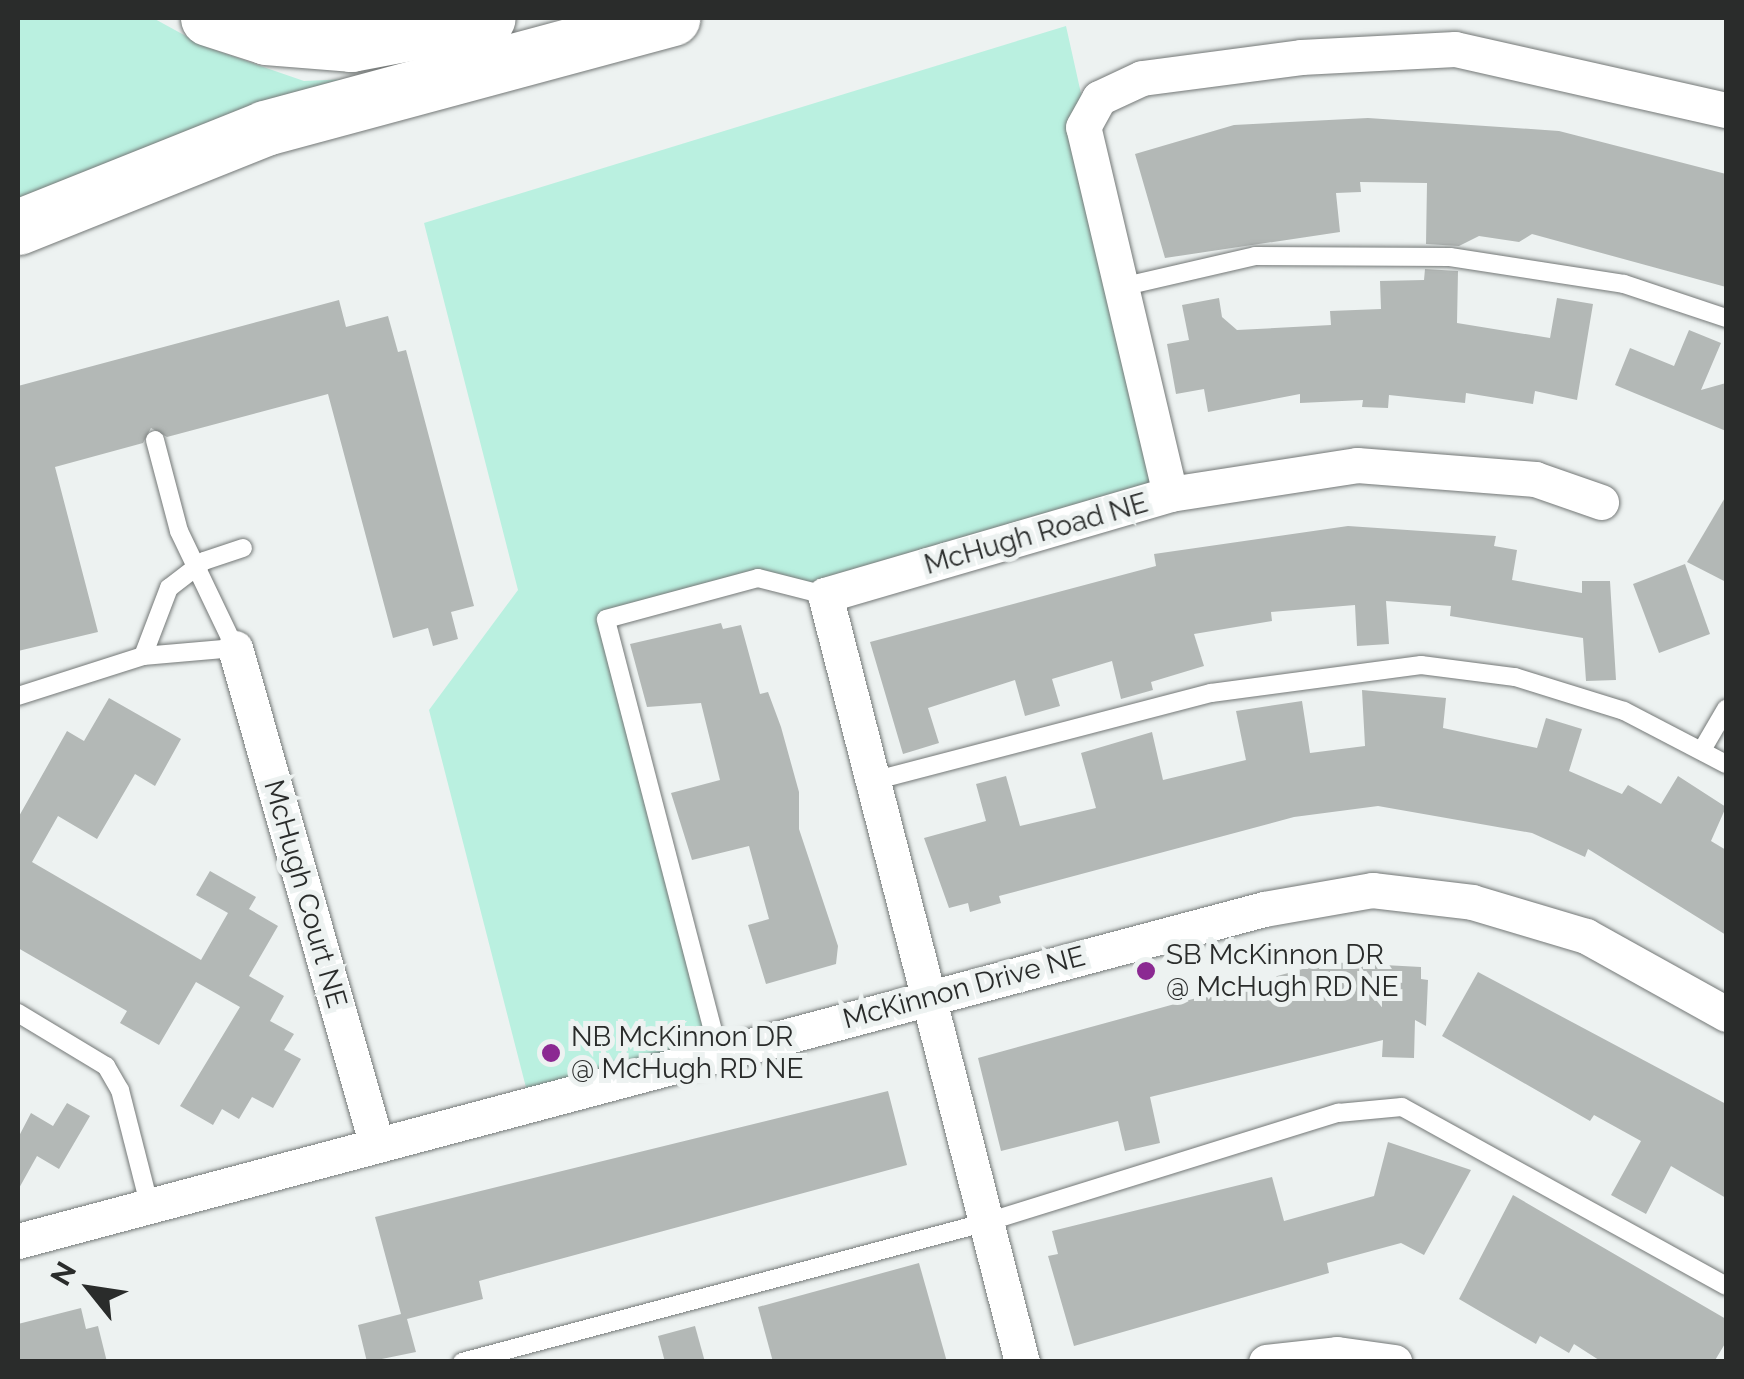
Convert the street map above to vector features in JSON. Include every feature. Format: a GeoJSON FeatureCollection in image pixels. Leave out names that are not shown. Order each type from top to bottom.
{"type":"FeatureCollection","features":[{"type":"Feature","properties":{"kind":"highway"},"geometry":{"type":"LineString","coordinates":[[208,18],[266,37],[351,44],[488,18]]}},
{"type":"Feature","properties":{"kind":"highway"},"geometry":{"type":"LineString","coordinates":[[18,227],[265,128],[672,18]]}},
{"type":"Feature","properties":{"kind":"street","name":"McHugh Road NE"},"geometry":{"type":"LineString","coordinates":[[825,595],[1170,494],[1083,127],[1099,98],[1142,78],[1300,58],[1454,49],[1726,110]]}},
{"type":"Feature","properties":{"kind":"street"},"geometry":{"type":"LineString","coordinates":[[1170,494],[1356,465],[1536,478],[1601,502]]}},
{"type":"Feature","properties":{"kind":"street"},"geometry":{"type":"LineString","coordinates":[[825,595],[868,782],[930,997],[1022,1362]]}},
{"type":"Feature","properties":{"kind":"street","name":"McHugh Court NE"},"geometry":{"type":"LineString","coordinates":[[235,648],[375,1140]]}},
{"type":"Feature","properties":{"kind":"street","name":"McKinnon Drive NE"},"geometry":{"type":"LineString","coordinates":[[18,1240],[375,1140],[719,1054],[1264,909],[1372,890],[1472,902],[1586,936],[1726,1014]]}},
{"type":"Feature","properties":{"kind":"street"},"geometry":{"type":"LineString","coordinates":[[1266,1362],[1336,1354],[1394,1362]]}},
{"type":"Feature","properties":{"kind":"lane"},"geometry":{"type":"LineString","coordinates":[[1121,288],[1255,256],[1450,257],[1624,284],[1726,318]]}},
{"type":"Feature","properties":{"kind":"lane"},"geometry":{"type":"LineString","coordinates":[[18,696],[143,656],[235,648],[200,565],[180,531],[154,440]]}},
{"type":"Feature","properties":{"kind":"lane"},"geometry":{"type":"LineString","coordinates":[[143,656],[170,588],[200,565],[243,548]]}},
{"type":"Feature","properties":{"kind":"lane"},"geometry":{"type":"LineString","coordinates":[[719,1054],[606,619],[758,578],[825,595]]}},
{"type":"Feature","properties":{"kind":"lane"},"geometry":{"type":"LineString","coordinates":[[868,782],[1211,693],[1422,665],[1515,678],[1624,711],[1726,764]]}},
{"type":"Feature","properties":{"kind":"lane"},"geometry":{"type":"LineString","coordinates":[[1702,750],[1726,709]]}},
{"type":"Feature","properties":{"kind":"lane"},"geometry":{"type":"LineString","coordinates":[[18,1013],[106,1066],[149,1204]]}},
{"type":"Feature","properties":{"kind":"lane"},"geometry":{"type":"LineString","coordinates":[[462,1362],[987,1222],[1338,1113],[1402,1107],[1726,1286]]}},
{"type":"Feature","properties":{"kind":"green space"},"geometry":{"type":"Polygon","coordinates":[[[18,18],[153,18],[206,47],[304,81],[350,79],[18,207],[18,18]]]}},
{"type":"Feature","properties":{"kind":"green space"},"geometry":{"type":"Polygon","coordinates":[[[1066,26],[1170,494],[825,595],[758,578],[606,619],[719,1054],[530,1103],[429,710],[518,590],[424,223],[1066,26]]]}},
{"type":"Feature","properties":{"kind":"building"},"geometry":{"type":"Polygon","coordinates":[[[1368,118],[1559,131],[1726,174],[1726,287],[1532,234],[1519,242],[1479,236],[1459,246],[1426,244],[1427,183],[1360,182],[1361,192],[1336,193],[1340,232],[1165,258],[1135,154],[1234,125],[1368,118]]]}},
{"type":"Feature","properties":{"kind":"building"},"geometry":{"type":"Polygon","coordinates":[[[1425,269],[1458,271],[1457,323],[1550,338],[1557,298],[1593,304],[1577,400],[1535,391],[1533,404],[1466,393],[1465,403],[1389,395],[1388,408],[1362,407],[1363,400],[1300,403],[1300,394],[1208,412],[1204,389],[1176,394],[1167,344],[1189,340],[1182,305],[1219,298],[1222,317],[1237,330],[1331,325],[1330,311],[1381,309],[1380,281],[1424,280],[1425,269]]]}},
{"type":"Feature","properties":{"kind":"building"},"geometry":{"type":"Polygon","coordinates":[[[339,300],[346,327],[388,316],[398,352],[406,350],[474,606],[451,612],[458,639],[433,646],[428,628],[393,638],[328,394],[167,437],[151,428],[143,443],[55,467],[98,632],[18,651],[18,386],[339,300]]]}},
{"type":"Feature","properties":{"kind":"building"},"geometry":{"type":"Polygon","coordinates":[[[1689,330],[1721,343],[1701,390],[1726,383],[1726,431],[1615,385],[1630,348],[1674,366],[1689,330]]]}},
{"type":"Feature","properties":{"kind":"building"},"geometry":{"type":"Polygon","coordinates":[[[1726,496],[1726,582],[1687,562],[1726,496]]]}},
{"type":"Feature","properties":{"kind":"building"},"geometry":{"type":"Polygon","coordinates":[[[1348,526],[1496,536],[1494,546],[1517,550],[1512,580],[1582,593],[1582,581],[1610,581],[1616,680],[1586,681],[1583,638],[1450,616],[1451,606],[1386,601],[1389,644],[1357,646],[1355,605],[1271,612],[1272,621],[1194,634],[1204,666],[1151,682],[1153,690],[1121,699],[1112,661],[1052,679],[1060,706],[1025,716],[1015,680],[928,708],[939,743],[903,754],[870,642],[1156,566],[1154,554],[1348,526]]]}},
{"type":"Feature","properties":{"kind":"building"},"geometry":{"type":"Polygon","coordinates":[[[1685,564],[1710,634],[1659,653],[1633,584],[1685,564]]]}},
{"type":"Feature","properties":{"kind":"building"},"geometry":{"type":"Polygon","coordinates":[[[721,623],[723,629],[741,625],[760,694],[768,692],[781,727],[799,792],[799,829],[838,946],[836,964],[766,984],[748,925],[769,919],[749,846],[692,860],[671,793],[720,780],[701,703],[647,707],[630,644],[721,623]]]}},
{"type":"Feature","properties":{"kind":"building"},"geometry":{"type":"Polygon","coordinates":[[[1362,690],[1446,698],[1443,728],[1537,748],[1546,718],[1582,729],[1569,771],[1622,794],[1628,785],[1661,804],[1678,776],[1726,807],[1711,841],[1726,850],[1726,935],[1588,849],[1585,857],[1532,833],[1378,806],[1294,817],[999,896],[1001,903],[970,912],[968,903],[949,908],[924,838],[986,821],[976,784],[1006,776],[1020,826],[1096,808],[1081,753],[1152,732],[1163,780],[1246,760],[1236,711],[1302,701],[1310,753],[1365,746],[1362,690]]]}},
{"type":"Feature","properties":{"kind":"building"},"geometry":{"type":"Polygon","coordinates":[[[109,698],[181,739],[155,786],[135,774],[97,839],[58,816],[32,862],[201,960],[228,913],[196,895],[210,871],[256,897],[249,909],[278,926],[249,976],[284,996],[270,1021],[294,1034],[284,1050],[301,1059],[273,1108],[252,1097],[239,1119],[222,1109],[213,1125],[180,1106],[240,1007],[196,982],[159,1045],[120,1023],[127,1011],[18,948],[18,818],[67,731],[84,741],[109,698]]]}},
{"type":"Feature","properties":{"kind":"building"},"geometry":{"type":"Polygon","coordinates":[[[1328,962],[1421,967],[1421,979],[1428,980],[1426,1026],[1415,1020],[1414,1058],[1382,1057],[1383,1040],[1150,1097],[1160,1143],[1125,1151],[1118,1121],[1001,1151],[978,1058],[1328,962]]]}},
{"type":"Feature","properties":{"kind":"building"},"geometry":{"type":"Polygon","coordinates":[[[1478,972],[1726,1104],[1726,1198],[1671,1166],[1646,1214],[1611,1195],[1641,1141],[1594,1115],[1590,1121],[1442,1036],[1478,972]]]}},
{"type":"Feature","properties":{"kind":"building"},"geometry":{"type":"Polygon","coordinates":[[[888,1091],[907,1165],[479,1281],[483,1299],[407,1319],[416,1352],[367,1362],[358,1325],[401,1314],[375,1217],[888,1091]]]}},
{"type":"Feature","properties":{"kind":"building"},"geometry":{"type":"Polygon","coordinates":[[[67,1103],[90,1116],[59,1169],[37,1156],[18,1190],[18,1138],[31,1113],[53,1126],[67,1103]]]}},
{"type":"Feature","properties":{"kind":"building"},"geometry":{"type":"Polygon","coordinates":[[[1388,1142],[1471,1170],[1424,1255],[1401,1243],[1327,1263],[1329,1273],[1074,1346],[1048,1256],[1058,1254],[1052,1231],[1272,1177],[1284,1221],[1374,1196],[1388,1142]]]}},
{"type":"Feature","properties":{"kind":"building"},"geometry":{"type":"Polygon","coordinates":[[[1513,1195],[1726,1319],[1726,1342],[1714,1362],[1602,1362],[1574,1344],[1569,1353],[1540,1336],[1536,1344],[1459,1299],[1513,1195]]]}},
{"type":"Feature","properties":{"kind":"building"},"geometry":{"type":"Polygon","coordinates":[[[919,1263],[947,1362],[773,1362],[758,1307],[919,1263]]]}},
{"type":"Feature","properties":{"kind":"building"},"geometry":{"type":"Polygon","coordinates":[[[81,1308],[86,1329],[98,1326],[107,1362],[18,1362],[18,1324],[81,1308]]]}},
{"type":"Feature","properties":{"kind":"building"},"geometry":{"type":"Polygon","coordinates":[[[695,1326],[705,1362],[665,1362],[658,1336],[695,1326]]]}},
{"type":"Feature","properties":{"kind":"place","name":"SB McKinnon DR @ McHugh RD NE"},"geometry":{"type":"Point","coordinates":[1146,971]}},
{"type":"Feature","properties":{"kind":"place","name":"NB McKinnon DR @ McHugh RD NE"},"geometry":{"type":"Point","coordinates":[551,1053]}}]}
